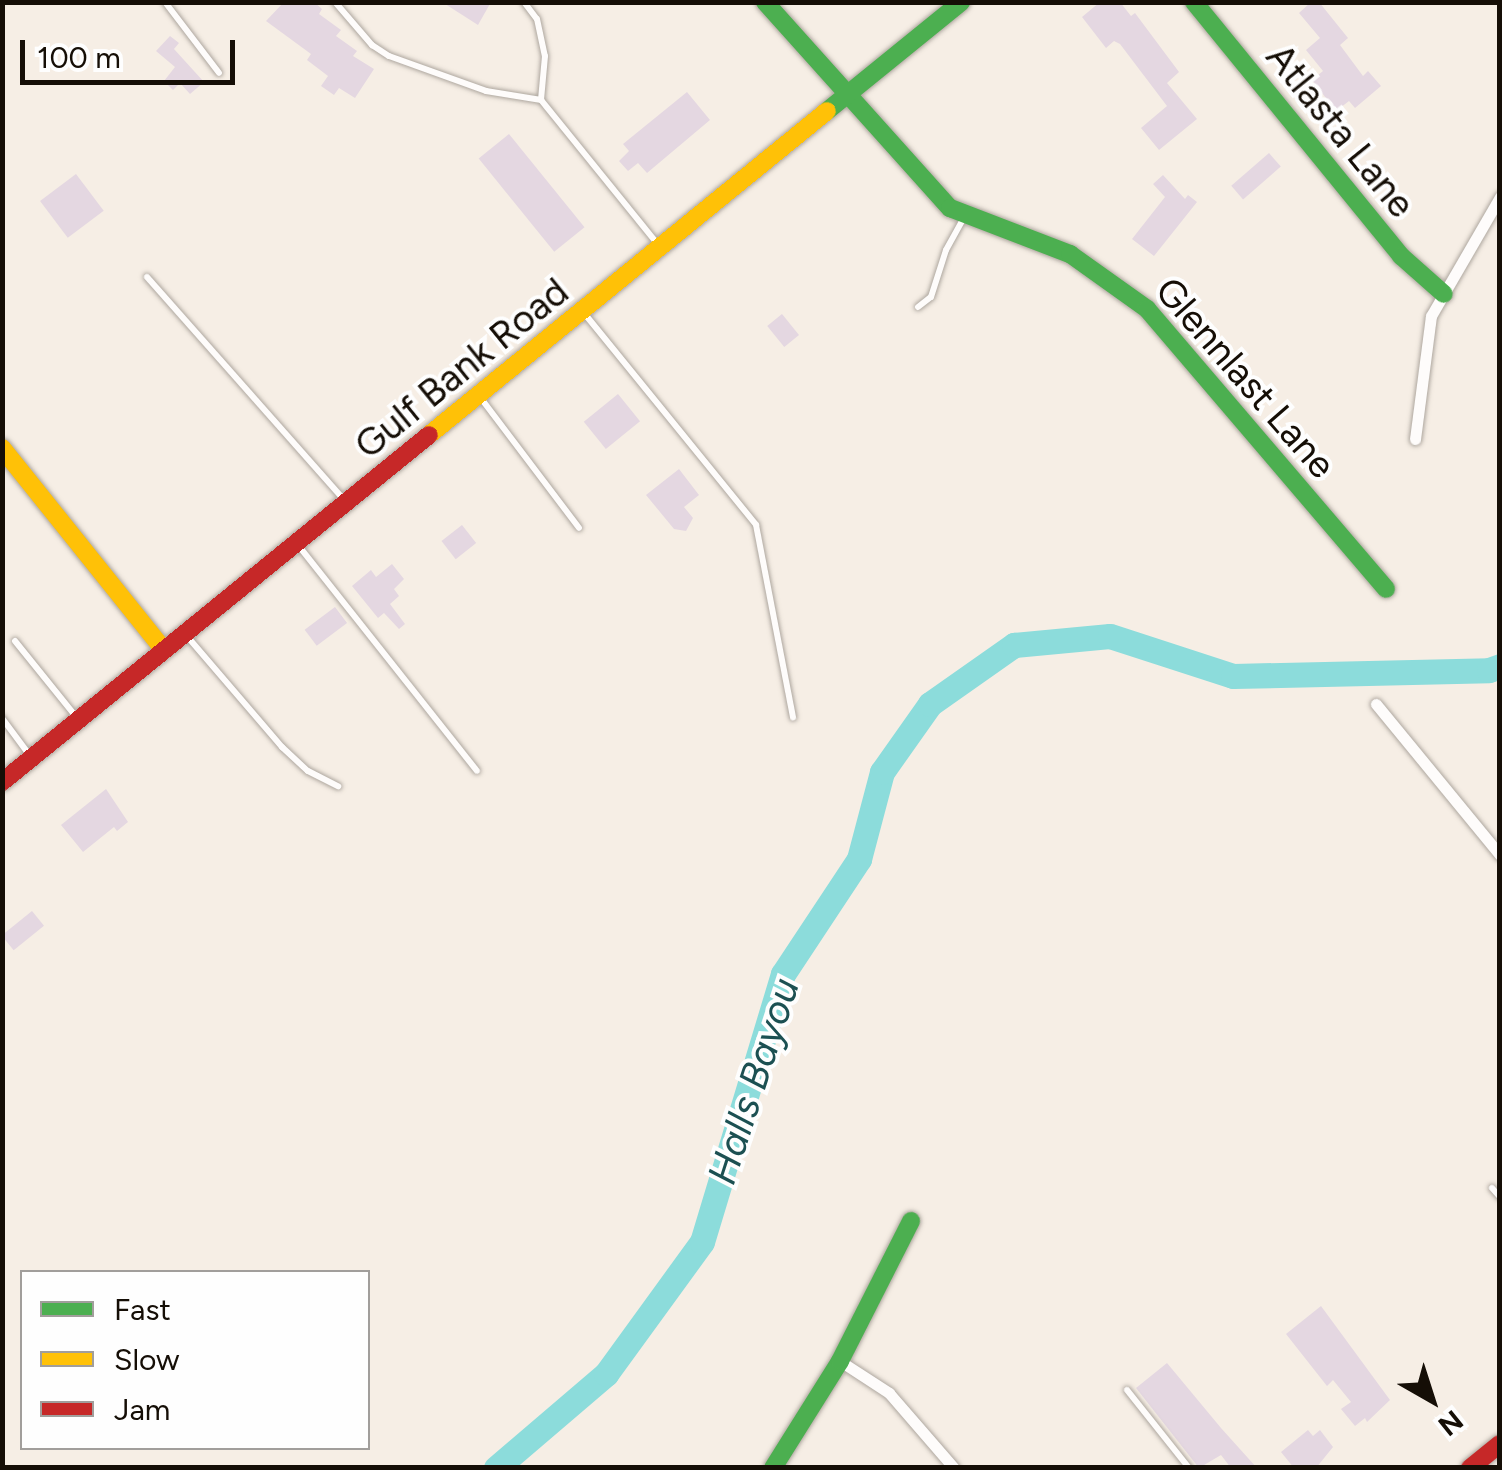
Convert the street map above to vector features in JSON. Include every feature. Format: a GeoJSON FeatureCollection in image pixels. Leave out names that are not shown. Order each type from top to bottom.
{"type":"FeatureCollection","features":[{"type":"Feature","properties":{"kind":"street","name":"Glennlast Lane"},"geometry":{"type":"LineString","coordinates":[[765,2],[950,208],[964,218],[1070,254],[1131,294],[1386,589]]}},
{"type":"Feature","properties":{"kind":"street","name":"Gulf Bank Road"},"geometry":{"type":"LineString","coordinates":[[2,782],[961,2]]}},
{"type":"Feature","properties":{"kind":"street","name":"Atlasta Lane"},"geometry":{"type":"LineString","coordinates":[[1194,2],[1401,256],[1444,294]]}},
{"type":"Feature","properties":{"kind":"street"},"geometry":{"type":"LineString","coordinates":[[1415,438],[1431,316],[1500,198]]}},
{"type":"Feature","properties":{"kind":"street"},"geometry":{"type":"LineString","coordinates":[[2,448],[164,650]]}},
{"type":"Feature","properties":{"kind":"street"},"geometry":{"type":"LineString","coordinates":[[1376,704],[1500,856]]}},
{"type":"Feature","properties":{"kind":"street"},"geometry":{"type":"LineString","coordinates":[[773,1468],[840,1361],[911,1221]]}},
{"type":"Feature","properties":{"kind":"street"},"geometry":{"type":"LineString","coordinates":[[840,1361],[889,1394],[954,1468]]}},
{"type":"Feature","properties":{"kind":"street"},"geometry":{"type":"LineString","coordinates":[[1470,1468],[1497,1450]]}},
{"type":"Feature","properties":{"kind":"lane"},"geometry":{"type":"LineString","coordinates":[[165,2],[219,73]]}},
{"type":"Feature","properties":{"kind":"lane"},"geometry":{"type":"LineString","coordinates":[[336,2],[372,45],[389,56],[486,91],[542,100],[661,248]]}},
{"type":"Feature","properties":{"kind":"lane"},"geometry":{"type":"LineString","coordinates":[[524,2],[538,19],[546,56],[542,100]]}},
{"type":"Feature","properties":{"kind":"lane"},"geometry":{"type":"LineString","coordinates":[[918,308],[931,297],[946,250],[964,218]]}},
{"type":"Feature","properties":{"kind":"lane"},"geometry":{"type":"LineString","coordinates":[[147,277],[348,504]]}},
{"type":"Feature","properties":{"kind":"lane"},"geometry":{"type":"LineString","coordinates":[[583,312],[756,525],[793,716]]}},
{"type":"Feature","properties":{"kind":"lane"},"geometry":{"type":"LineString","coordinates":[[480,396],[579,528]]}},
{"type":"Feature","properties":{"kind":"lane"},"geometry":{"type":"LineString","coordinates":[[298,545],[477,770]]}},
{"type":"Feature","properties":{"kind":"lane"},"geometry":{"type":"LineString","coordinates":[[185,634],[282,747],[308,772],[338,786]]}},
{"type":"Feature","properties":{"kind":"lane"},"geometry":{"type":"LineString","coordinates":[[15,641],[79,720]]}},
{"type":"Feature","properties":{"kind":"lane"},"geometry":{"type":"LineString","coordinates":[[2,718],[32,758]]}},
{"type":"Feature","properties":{"kind":"lane"},"geometry":{"type":"LineString","coordinates":[[1492,1188],[1500,1197]]}},
{"type":"Feature","properties":{"kind":"lane"},"geometry":{"type":"LineString","coordinates":[[1126,1390],[1189,1468]]}},
{"type":"Feature","properties":{"kind":"building"},"geometry":{"type":"Polygon","coordinates":[[[284,2],[314,2],[322,9],[319,14],[341,30],[336,36],[357,51],[353,56],[374,69],[355,98],[339,88],[334,95],[321,86],[328,76],[307,60],[311,54],[266,21],[284,2]]]}},
{"type":"Feature","properties":{"kind":"building"},"geometry":{"type":"Polygon","coordinates":[[[442,2],[491,2],[478,25],[442,2]]]}},
{"type":"Feature","properties":{"kind":"building"},"geometry":{"type":"Polygon","coordinates":[[[1100,2],[1120,2],[1131,16],[1135,13],[1179,72],[1167,83],[1197,119],[1159,150],[1141,128],[1167,106],[1120,44],[1114,41],[1106,48],[1082,17],[1100,2]]]}},
{"type":"Feature","properties":{"kind":"building"},"geometry":{"type":"Polygon","coordinates":[[[1311,2],[1319,2],[1348,38],[1340,45],[1363,76],[1368,71],[1381,86],[1355,108],[1349,101],[1336,111],[1312,80],[1323,71],[1306,50],[1320,38],[1299,13],[1311,2]]]}},
{"type":"Feature","properties":{"kind":"building"},"geometry":{"type":"Polygon","coordinates":[[[170,36],[179,43],[174,49],[204,82],[190,94],[180,83],[173,90],[164,81],[175,67],[156,51],[170,36]]]}},
{"type":"Feature","properties":{"kind":"building"},"geometry":{"type":"Polygon","coordinates":[[[687,92],[710,120],[647,173],[638,163],[628,171],[619,161],[629,151],[623,144],[687,92]]]}},
{"type":"Feature","properties":{"kind":"building"},"geometry":{"type":"Polygon","coordinates":[[[509,134],[585,227],[554,252],[479,159],[509,134]]]}},
{"type":"Feature","properties":{"kind":"building"},"geometry":{"type":"Polygon","coordinates":[[[1269,153],[1281,167],[1243,199],[1231,186],[1269,153]]]}},
{"type":"Feature","properties":{"kind":"building"},"geometry":{"type":"Polygon","coordinates":[[[76,174],[104,211],[68,238],[40,201],[76,174]]]}},
{"type":"Feature","properties":{"kind":"building"},"geometry":{"type":"Polygon","coordinates":[[[1163,175],[1185,199],[1188,195],[1197,202],[1154,256],[1132,239],[1165,197],[1153,184],[1163,175]]]}},
{"type":"Feature","properties":{"kind":"building"},"geometry":{"type":"Polygon","coordinates":[[[782,314],[799,335],[784,347],[767,326],[782,314]]]}},
{"type":"Feature","properties":{"kind":"building"},"geometry":{"type":"Polygon","coordinates":[[[618,394],[640,421],[606,449],[584,422],[618,394]]]}},
{"type":"Feature","properties":{"kind":"building"},"geometry":{"type":"Polygon","coordinates":[[[679,469],[699,495],[684,507],[693,518],[686,531],[674,529],[646,495],[679,469]]]}},
{"type":"Feature","properties":{"kind":"building"},"geometry":{"type":"Polygon","coordinates":[[[462,525],[476,543],[456,559],[442,541],[462,525]]]}},
{"type":"Feature","properties":{"kind":"building"},"geometry":{"type":"Polygon","coordinates":[[[392,564],[404,579],[394,589],[399,596],[390,604],[405,624],[399,629],[384,613],[378,618],[352,586],[371,570],[376,577],[392,564]]]}},
{"type":"Feature","properties":{"kind":"building"},"geometry":{"type":"Polygon","coordinates":[[[335,607],[347,623],[317,646],[305,630],[335,607]]]}},
{"type":"Feature","properties":{"kind":"building"},"geometry":{"type":"Polygon","coordinates":[[[106,789],[128,822],[117,831],[114,827],[83,852],[61,825],[106,789]]]}},
{"type":"Feature","properties":{"kind":"building"},"geometry":{"type":"Polygon","coordinates":[[[32,911],[44,926],[14,950],[2,935],[32,911]]]}},
{"type":"Feature","properties":{"kind":"building"},"geometry":{"type":"Polygon","coordinates":[[[1321,1306],[1390,1400],[1367,1422],[1365,1418],[1355,1426],[1341,1409],[1351,1402],[1333,1380],[1327,1386],[1286,1334],[1321,1306]]]}},
{"type":"Feature","properties":{"kind":"building"},"geometry":{"type":"Polygon","coordinates":[[[1167,1363],[1257,1468],[1231,1468],[1221,1455],[1199,1468],[1136,1388],[1167,1363]]]}},
{"type":"Feature","properties":{"kind":"building"},"geometry":{"type":"Polygon","coordinates":[[[1308,1430],[1313,1436],[1320,1430],[1333,1447],[1316,1468],[1294,1468],[1281,1452],[1308,1430]]]}},
{"type":"Feature","properties":{"kind":"waterway","name":"Halls Bayou"},"geometry":{"type":"LineString","coordinates":[[496,1468],[606,1374],[702,1242],[783,974],[859,859],[882,772],[930,704],[1014,645],[1110,636],[1233,676],[1489,670],[1500,666]]}},
{"type":"Feature","properties":{"kind":"traffic: fast"},"geometry":{"type":"LineString","coordinates":[[765,2],[950,208],[1070,254],[1147,309],[1386,589]]}},
{"type":"Feature","properties":{"kind":"traffic: fast"},"geometry":{"type":"LineString","coordinates":[[827,111],[961,2]]}},
{"type":"Feature","properties":{"kind":"traffic: fast"},"geometry":{"type":"LineString","coordinates":[[1194,2],[1401,256],[1444,294]]}},
{"type":"Feature","properties":{"kind":"traffic: fast"},"geometry":{"type":"LineString","coordinates":[[773,1468],[840,1361],[911,1221]]}},
{"type":"Feature","properties":{"kind":"traffic: slow"},"geometry":{"type":"LineString","coordinates":[[429,435],[827,111]]}},
{"type":"Feature","properties":{"kind":"traffic: slow"},"geometry":{"type":"LineString","coordinates":[[2,448],[164,650]]}},
{"type":"Feature","properties":{"kind":"traffic: jam"},"geometry":{"type":"LineString","coordinates":[[2,782],[429,435]]}},
{"type":"Feature","properties":{"kind":"traffic: jam"},"geometry":{"type":"LineString","coordinates":[[1470,1468],[1500,1444]]}}]}
